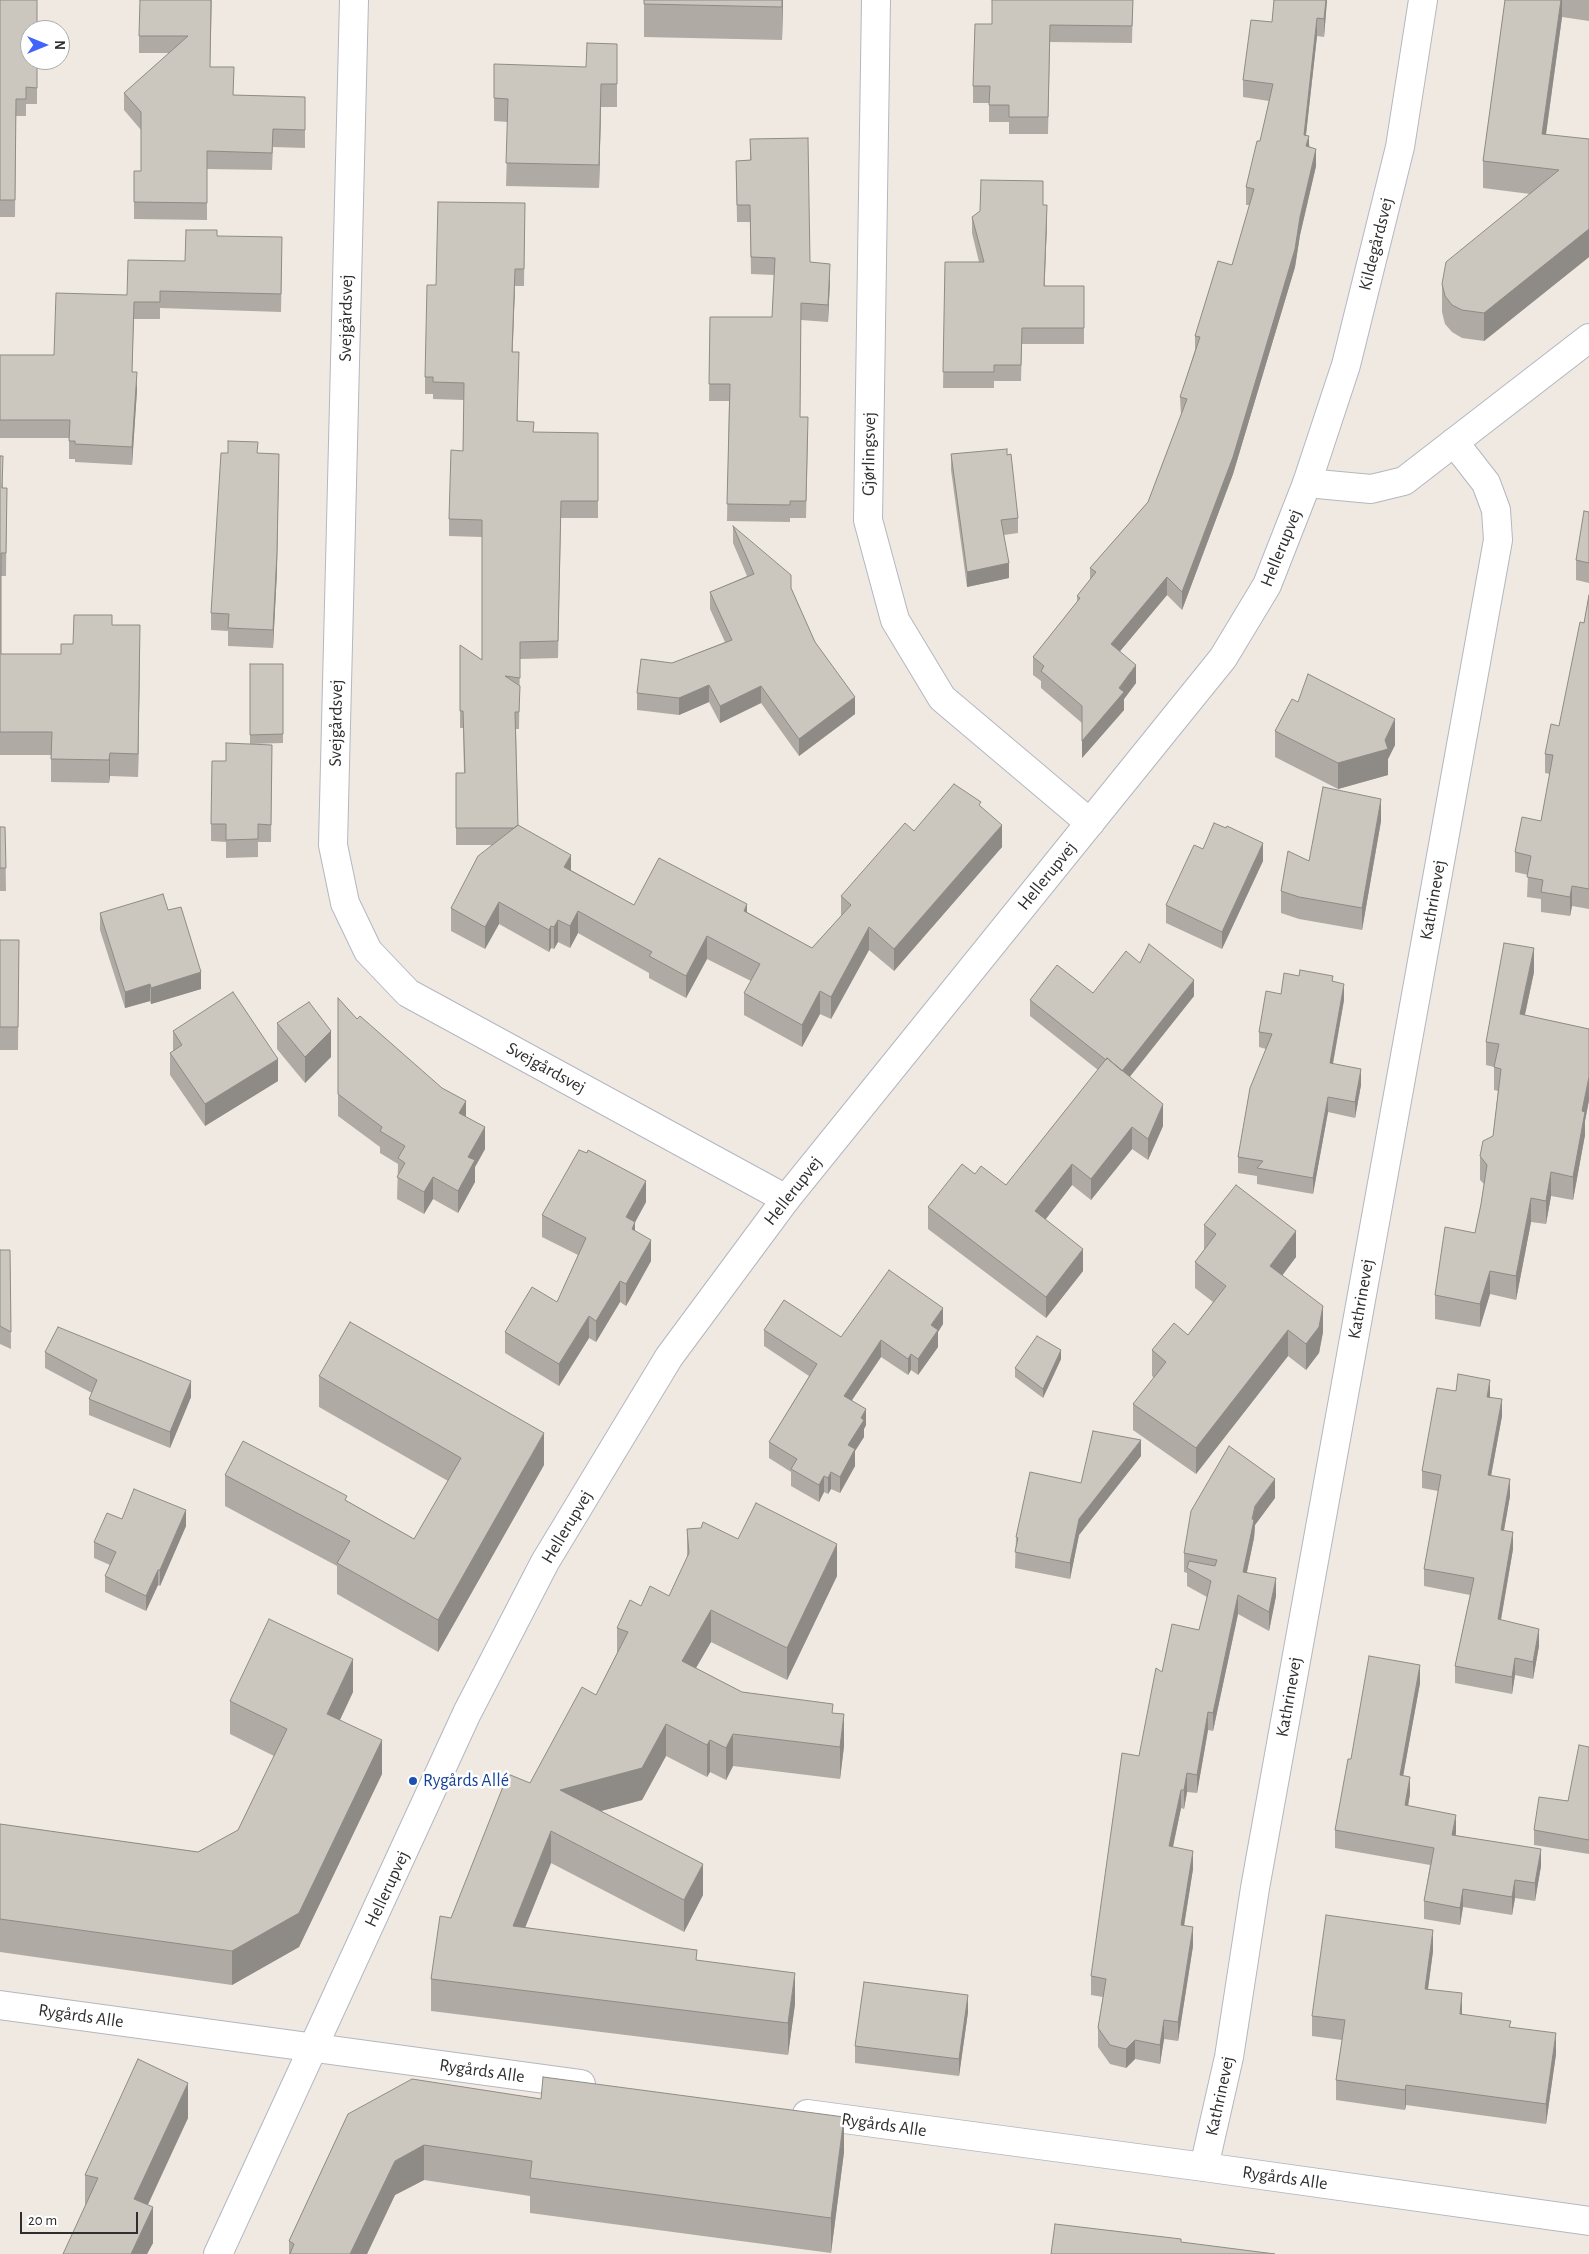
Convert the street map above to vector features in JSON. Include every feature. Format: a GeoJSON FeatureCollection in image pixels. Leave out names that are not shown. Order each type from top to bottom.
{"type":"FeatureCollection","features":[{"type":"Feature","properties":{"kind":"street","name":"Svejgårdsvej"},"geometry":{"type":"LineString","coordinates":[[354,0],[333,844],[345,903],[368,951],[408,993],[786,1199]]}},
{"type":"Feature","properties":{"kind":"street","name":"Gjørlingsvej"},"geometry":{"type":"LineString","coordinates":[[876,0],[868,520],[894,620],[942,698],[1090,823]]}},
{"type":"Feature","properties":{"kind":"street","name":"Kildegårdsvej"},"geometry":{"type":"LineString","coordinates":[[1307,483],[1346,365],[1400,147],[1424,0]]}},
{"type":"Feature","properties":{"kind":"street"},"geometry":{"type":"LineString","coordinates":[[1307,483],[1371,489],[1404,481],[1589,338]]}},
{"type":"Feature","properties":{"kind":"street","name":"Kathrinevej"},"geometry":{"type":"LineString","coordinates":[[1204,2167],[1229,2057],[1256,1879],[1498,540],[1496,510],[1486,483],[1454,442]]}},
{"type":"Feature","properties":{"kind":"street","name":"Hellerupvej"},"geometry":{"type":"LineString","coordinates":[[218,2254],[467,1713],[545,1562],[669,1357],[786,1199],[1223,658],[1267,585],[1307,483]]}},
{"type":"Feature","properties":{"kind":"street","name":"Rygårds Alle"},"geometry":{"type":"LineString","coordinates":[[0,2005],[610,2088]]}},
{"type":"Feature","properties":{"kind":"street","name":"Rygårds Alle"},"geometry":{"type":"LineString","coordinates":[[778,2110],[1589,2221]]}},
{"type":"Feature","properties":{"kind":"building"},"geometry":{"type":"Polygon","coordinates":[[[0,0],[37,0],[37,20],[20,20],[20,70],[37,70],[37,88],[26,87],[26,99],[16,99],[15,200],[0,200],[0,0]]]}},
{"type":"Feature","properties":{"kind":"building"},"geometry":{"type":"Polygon","coordinates":[[[140,0],[211,0],[210,67],[234,67],[233,95],[305,97],[305,130],[273,129],[272,153],[207,151],[207,203],[134,202],[134,171],[141,171],[141,112],[124,93],[188,36],[139,36],[140,0]]]}},
{"type":"Feature","properties":{"kind":"building"},"geometry":{"type":"Polygon","coordinates":[[[644,0],[782,0],[782,7],[644,4],[644,0]]]}},
{"type":"Feature","properties":{"kind":"building"},"geometry":{"type":"Polygon","coordinates":[[[992,0],[1133,0],[1132,26],[1050,25],[1048,117],[1009,117],[1009,105],[989,105],[990,86],[973,86],[975,24],[992,24],[992,0]]]}},
{"type":"Feature","properties":{"kind":"building"},"geometry":{"type":"Polygon","coordinates":[[[1274,0],[1326,0],[1324,19],[1317,18],[1304,135],[1309,136],[1306,146],[1316,149],[1300,217],[1295,249],[1233,457],[1182,592],[1167,577],[1111,644],[1136,665],[1119,688],[1124,692],[1082,741],[1082,706],[1041,671],[1044,666],[1033,657],[1080,598],[1077,596],[1096,572],[1090,568],[1148,502],[1187,399],[1180,397],[1200,337],[1195,336],[1218,261],[1232,265],[1254,189],[1246,187],[1257,141],[1260,141],[1273,84],[1243,80],[1251,20],[1272,22],[1274,0]]]}},
{"type":"Feature","properties":{"kind":"building"},"geometry":{"type":"Polygon","coordinates":[[[1505,0],[1561,0],[1542,134],[1589,139],[1589,229],[1484,313],[1462,310],[1452,305],[1445,296],[1442,284],[1446,262],[1559,170],[1483,161],[1505,0]]]}},
{"type":"Feature","properties":{"kind":"building"},"geometry":{"type":"Polygon","coordinates":[[[587,43],[617,44],[617,84],[601,84],[599,165],[506,163],[508,99],[494,98],[494,64],[586,67],[587,43]]]}},
{"type":"Feature","properties":{"kind":"building"},"geometry":{"type":"Polygon","coordinates":[[[808,138],[810,262],[830,264],[828,305],[801,303],[800,417],[808,417],[806,501],[790,501],[790,505],[727,504],[730,384],[709,384],[710,317],[772,317],[775,258],[751,257],[750,205],[737,205],[736,161],[751,160],[750,139],[808,138]]]}},
{"type":"Feature","properties":{"kind":"building"},"geometry":{"type":"Polygon","coordinates":[[[981,180],[1043,181],[1043,205],[1047,205],[1044,286],[1084,286],[1084,328],[1022,328],[1021,365],[994,365],[994,372],[943,372],[945,262],[984,262],[972,217],[980,211],[981,180]]]}},
{"type":"Feature","properties":{"kind":"building"},"geometry":{"type":"Polygon","coordinates":[[[438,202],[525,203],[524,269],[515,269],[512,352],[519,352],[517,421],[534,422],[533,432],[598,433],[598,501],[561,501],[558,641],[520,642],[520,678],[505,676],[520,686],[519,712],[515,712],[518,825],[514,828],[456,828],[456,773],[465,773],[463,711],[460,711],[460,645],[482,660],[482,520],[449,519],[451,450],[463,451],[464,383],[433,382],[433,377],[425,377],[427,285],[436,285],[438,202]]]}},
{"type":"Feature","properties":{"kind":"building"},"geometry":{"type":"Polygon","coordinates":[[[186,230],[217,230],[217,236],[282,237],[281,294],[160,291],[160,302],[134,302],[132,372],[137,372],[132,447],[75,444],[75,441],[69,441],[70,420],[0,420],[0,355],[54,355],[56,293],[127,295],[128,260],[185,261],[186,230]]]}},
{"type":"Feature","properties":{"kind":"building"},"geometry":{"type":"Polygon","coordinates":[[[228,441],[258,442],[257,453],[279,454],[273,630],[228,628],[229,614],[211,613],[221,453],[228,453],[228,441]]]}},
{"type":"Feature","properties":{"kind":"building"},"geometry":{"type":"Polygon","coordinates":[[[1007,449],[1007,455],[1011,454],[1018,518],[1001,520],[1009,563],[967,572],[951,454],[1007,449]]]}},
{"type":"Feature","properties":{"kind":"building"},"geometry":{"type":"Polygon","coordinates":[[[0,456],[3,456],[2,488],[7,488],[6,553],[1,553],[1,654],[61,654],[61,644],[73,644],[74,615],[112,615],[112,625],[140,625],[138,754],[110,753],[109,760],[51,759],[52,732],[0,732],[0,456]]]}},
{"type":"Feature","properties":{"kind":"building"},"geometry":{"type":"Polygon","coordinates":[[[1584,511],[1589,512],[1589,563],[1576,560],[1584,511]]]}},
{"type":"Feature","properties":{"kind":"building"},"geometry":{"type":"Polygon","coordinates":[[[733,526],[791,575],[791,588],[815,642],[855,697],[799,739],[761,686],[720,706],[709,685],[679,698],[637,693],[641,659],[672,663],[732,640],[710,592],[754,574],[733,526]]]}},
{"type":"Feature","properties":{"kind":"building"},"geometry":{"type":"Polygon","coordinates":[[[1589,595],[1589,889],[1572,886],[1570,897],[1541,892],[1543,880],[1527,877],[1531,856],[1515,852],[1522,817],[1541,821],[1553,755],[1545,754],[1551,724],[1559,726],[1580,622],[1584,623],[1589,595]]]}},
{"type":"Feature","properties":{"kind":"building"},"geometry":{"type":"Polygon","coordinates":[[[250,664],[283,664],[283,734],[250,735],[250,664]]]}},
{"type":"Feature","properties":{"kind":"building"},"geometry":{"type":"Polygon","coordinates":[[[1308,674],[1395,719],[1385,740],[1388,749],[1338,763],[1275,731],[1292,699],[1298,702],[1308,674]]]}},
{"type":"Feature","properties":{"kind":"building"},"geometry":{"type":"Polygon","coordinates":[[[226,743],[272,745],[271,825],[258,824],[258,839],[226,840],[226,824],[211,824],[212,761],[226,761],[226,743]]]}},
{"type":"Feature","properties":{"kind":"building"},"geometry":{"type":"Polygon","coordinates":[[[954,784],[981,802],[979,805],[1002,825],[894,949],[869,927],[831,997],[820,991],[802,1025],[744,993],[760,964],[707,936],[686,976],[649,956],[652,952],[578,911],[570,926],[558,920],[554,927],[551,926],[549,930],[499,902],[485,927],[451,908],[478,856],[518,825],[571,855],[564,867],[634,905],[659,858],[747,904],[744,911],[812,948],[851,905],[841,896],[905,823],[914,831],[954,784]]]}},
{"type":"Feature","properties":{"kind":"building"},"geometry":{"type":"Polygon","coordinates":[[[1323,787],[1381,799],[1362,908],[1299,897],[1281,891],[1288,851],[1309,861],[1323,787]]]}},
{"type":"Feature","properties":{"kind":"building"},"geometry":{"type":"Polygon","coordinates":[[[1214,823],[1226,828],[1227,826],[1263,843],[1222,932],[1166,905],[1194,845],[1203,849],[1214,823]]]}},
{"type":"Feature","properties":{"kind":"building"},"geometry":{"type":"Polygon","coordinates":[[[0,827],[5,827],[6,868],[0,868],[0,827]]]}},
{"type":"Feature","properties":{"kind":"building"},"geometry":{"type":"Polygon","coordinates":[[[163,894],[168,910],[181,907],[201,972],[151,988],[150,984],[125,992],[100,913],[163,894]]]}},
{"type":"Feature","properties":{"kind":"building"},"geometry":{"type":"Polygon","coordinates":[[[0,940],[19,940],[18,1027],[0,1027],[0,940]]]}},
{"type":"Feature","properties":{"kind":"building"},"geometry":{"type":"Polygon","coordinates":[[[1504,943],[1534,948],[1520,1014],[1589,1029],[1589,1077],[1582,1111],[1585,1112],[1573,1177],[1551,1172],[1546,1201],[1531,1198],[1516,1276],[1490,1271],[1480,1304],[1435,1295],[1445,1227],[1475,1233],[1481,1204],[1487,1165],[1480,1156],[1483,1141],[1493,1136],[1501,1069],[1494,1067],[1499,1044],[1486,1042],[1504,943]]]}},
{"type":"Feature","properties":{"kind":"building"},"geometry":{"type":"Polygon","coordinates":[[[1149,944],[1194,980],[1122,1071],[1030,1000],[1057,965],[1093,993],[1126,951],[1140,963],[1149,944]]]}},
{"type":"Feature","properties":{"kind":"building"},"geometry":{"type":"Polygon","coordinates":[[[1300,970],[1333,976],[1332,981],[1344,984],[1330,1063],[1361,1069],[1355,1102],[1328,1097],[1313,1178],[1257,1168],[1263,1161],[1238,1157],[1250,1088],[1272,1034],[1259,1032],[1266,991],[1281,994],[1284,973],[1299,976],[1300,970]]]}},
{"type":"Feature","properties":{"kind":"building"},"geometry":{"type":"Polygon","coordinates":[[[233,992],[278,1059],[205,1104],[170,1053],[182,1045],[173,1031],[233,992]]]}},
{"type":"Feature","properties":{"kind":"building"},"geometry":{"type":"Polygon","coordinates":[[[338,998],[357,1019],[360,1016],[442,1088],[466,1101],[459,1113],[485,1127],[468,1157],[475,1160],[458,1191],[433,1177],[424,1192],[397,1177],[405,1163],[398,1158],[405,1146],[380,1131],[382,1127],[338,1094],[338,998]]]}},
{"type":"Feature","properties":{"kind":"building"},"geometry":{"type":"Polygon","coordinates":[[[309,1002],[331,1031],[305,1057],[277,1023],[309,1002]]]}},
{"type":"Feature","properties":{"kind":"building"},"geometry":{"type":"Polygon","coordinates":[[[1107,1058],[1163,1104],[1148,1139],[1132,1127],[1091,1179],[1072,1164],[1035,1211],[1083,1249],[1046,1297],[928,1207],[962,1164],[975,1174],[981,1166],[1006,1185],[1107,1058]]]}},
{"type":"Feature","properties":{"kind":"building"},"geometry":{"type":"Polygon","coordinates":[[[579,1150],[587,1153],[588,1150],[646,1181],[626,1217],[635,1222],[632,1229],[651,1240],[626,1284],[620,1281],[596,1321],[589,1316],[559,1364],[505,1332],[532,1287],[557,1302],[586,1238],[542,1215],[579,1150]]]}},
{"type":"Feature","properties":{"kind":"building"},"geometry":{"type":"Polygon","coordinates":[[[1236,1185],[1296,1231],[1270,1266],[1323,1306],[1319,1327],[1306,1344],[1288,1330],[1196,1448],[1133,1404],[1166,1362],[1152,1350],[1174,1323],[1188,1335],[1226,1286],[1195,1262],[1216,1234],[1204,1225],[1236,1185]]]}},
{"type":"Feature","properties":{"kind":"building"},"geometry":{"type":"Polygon","coordinates":[[[0,1250],[10,1250],[11,1332],[0,1326],[0,1250]]]}},
{"type":"Feature","properties":{"kind":"building"},"geometry":{"type":"Polygon","coordinates":[[[889,1270],[943,1308],[931,1325],[938,1330],[918,1359],[911,1354],[908,1359],[881,1340],[844,1396],[866,1409],[861,1418],[864,1420],[848,1445],[855,1449],[840,1477],[831,1472],[828,1478],[824,1476],[819,1485],[791,1469],[797,1459],[769,1442],[817,1364],[764,1330],[784,1300],[841,1337],[889,1270]]]}},
{"type":"Feature","properties":{"kind":"building"},"geometry":{"type":"Polygon","coordinates":[[[350,1322],[544,1433],[438,1620],[337,1563],[350,1541],[225,1475],[243,1441],[347,1496],[345,1500],[414,1539],[461,1458],[319,1376],[350,1322]]]}},
{"type":"Feature","properties":{"kind":"building"},"geometry":{"type":"Polygon","coordinates":[[[58,1327],[191,1381],[170,1432],[89,1399],[97,1380],[45,1352],[58,1327]]]}},
{"type":"Feature","properties":{"kind":"building"},"geometry":{"type":"Polygon","coordinates":[[[1037,1336],[1061,1350],[1043,1389],[1015,1368],[1037,1336]]]}},
{"type":"Feature","properties":{"kind":"building"},"geometry":{"type":"Polygon","coordinates":[[[1458,1374],[1490,1380],[1487,1397],[1502,1399],[1488,1475],[1510,1479],[1501,1530],[1513,1532],[1498,1619],[1539,1629],[1533,1662],[1515,1658],[1512,1677],[1455,1666],[1474,1578],[1424,1569],[1441,1475],[1422,1471],[1437,1388],[1456,1391],[1458,1374]]]}},
{"type":"Feature","properties":{"kind":"building"},"geometry":{"type":"Polygon","coordinates":[[[1093,1431],[1141,1440],[1079,1519],[1070,1563],[1015,1552],[1018,1538],[1016,1537],[1030,1472],[1081,1483],[1093,1431]]]}},
{"type":"Feature","properties":{"kind":"building"},"geometry":{"type":"Polygon","coordinates":[[[1229,1446],[1275,1479],[1255,1506],[1252,1519],[1254,1520],[1243,1572],[1276,1578],[1269,1612],[1238,1595],[1213,1713],[1208,1712],[1197,1775],[1187,1773],[1184,1790],[1181,1790],[1169,1846],[1193,1851],[1181,1925],[1193,1927],[1178,2022],[1164,2020],[1160,2045],[1135,2040],[1126,2049],[1110,2045],[1098,2028],[1106,1979],[1091,1976],[1122,1753],[1139,1756],[1156,1668],[1162,1672],[1172,1624],[1199,1630],[1211,1581],[1187,1568],[1189,1561],[1215,1566],[1217,1560],[1184,1553],[1191,1511],[1229,1446]]]}},
{"type":"Feature","properties":{"kind":"building"},"geometry":{"type":"Polygon","coordinates":[[[134,1489],[186,1510],[160,1570],[158,1570],[146,1596],[105,1576],[116,1552],[94,1542],[107,1513],[122,1519],[134,1489]]]}},
{"type":"Feature","properties":{"kind":"building"},"geometry":{"type":"Polygon","coordinates":[[[756,1503],[837,1544],[787,1648],[711,1610],[682,1661],[742,1692],[833,1704],[832,1713],[844,1714],[840,1747],[733,1734],[726,1748],[710,1740],[707,1745],[666,1724],[642,1768],[560,1790],[703,1864],[684,1900],[551,1831],[513,1926],[697,1950],[696,1960],[795,1973],[788,2023],[431,1979],[440,1916],[451,1918],[508,1774],[530,1783],[582,1687],[596,1695],[628,1632],[617,1628],[630,1600],[641,1606],[650,1586],[669,1596],[689,1553],[687,1529],[701,1528],[703,1522],[738,1539],[756,1503]]]}},
{"type":"Feature","properties":{"kind":"building"},"geometry":{"type":"Polygon","coordinates":[[[269,1619],[353,1659],[327,1714],[382,1740],[299,1913],[232,1951],[0,1919],[0,1824],[198,1852],[238,1830],[287,1729],[230,1701],[269,1619]]]}},
{"type":"Feature","properties":{"kind":"building"},"geometry":{"type":"Polygon","coordinates":[[[1369,1656],[1420,1665],[1400,1775],[1410,1777],[1405,1805],[1456,1815],[1452,1835],[1541,1849],[1535,1883],[1515,1880],[1512,1897],[1463,1889],[1460,1908],[1424,1901],[1434,1848],[1335,1830],[1348,1759],[1351,1759],[1369,1656]]]}},
{"type":"Feature","properties":{"kind":"building"},"geometry":{"type":"Polygon","coordinates":[[[1579,1745],[1589,1747],[1589,1840],[1534,1830],[1539,1797],[1568,1801],[1579,1745]]]}},
{"type":"Feature","properties":{"kind":"building"},"geometry":{"type":"Polygon","coordinates":[[[1326,1915],[1433,1930],[1425,1989],[1462,1993],[1460,2014],[1511,2021],[1509,2027],[1556,2033],[1546,2104],[1406,2085],[1405,2090],[1336,2080],[1345,2020],[1312,2016],[1326,1915]]]}},
{"type":"Feature","properties":{"kind":"building"},"geometry":{"type":"Polygon","coordinates":[[[864,1982],[968,1995],[959,2059],[855,2046],[864,1982]]]}},
{"type":"Feature","properties":{"kind":"building"},"geometry":{"type":"Polygon","coordinates":[[[138,2059],[188,2083],[134,2199],[153,2207],[131,2254],[63,2254],[98,2178],[85,2175],[138,2059]]]}},
{"type":"Feature","properties":{"kind":"building"},"geometry":{"type":"Polygon","coordinates":[[[543,2077],[844,2117],[831,2218],[530,2178],[532,2161],[424,2145],[395,2161],[350,2254],[290,2254],[294,2244],[289,2241],[348,2114],[412,2079],[541,2099],[543,2077]]]}},
{"type":"Feature","properties":{"kind":"building"},"geometry":{"type":"Polygon","coordinates":[[[1055,2224],[1181,2239],[1181,2242],[1275,2254],[1051,2254],[1055,2224]]]}},
{"type":"Feature","properties":{"kind":"place","name":"Rygårds Allé"},"geometry":{"type":"Point","coordinates":[413,1781]}}]}
